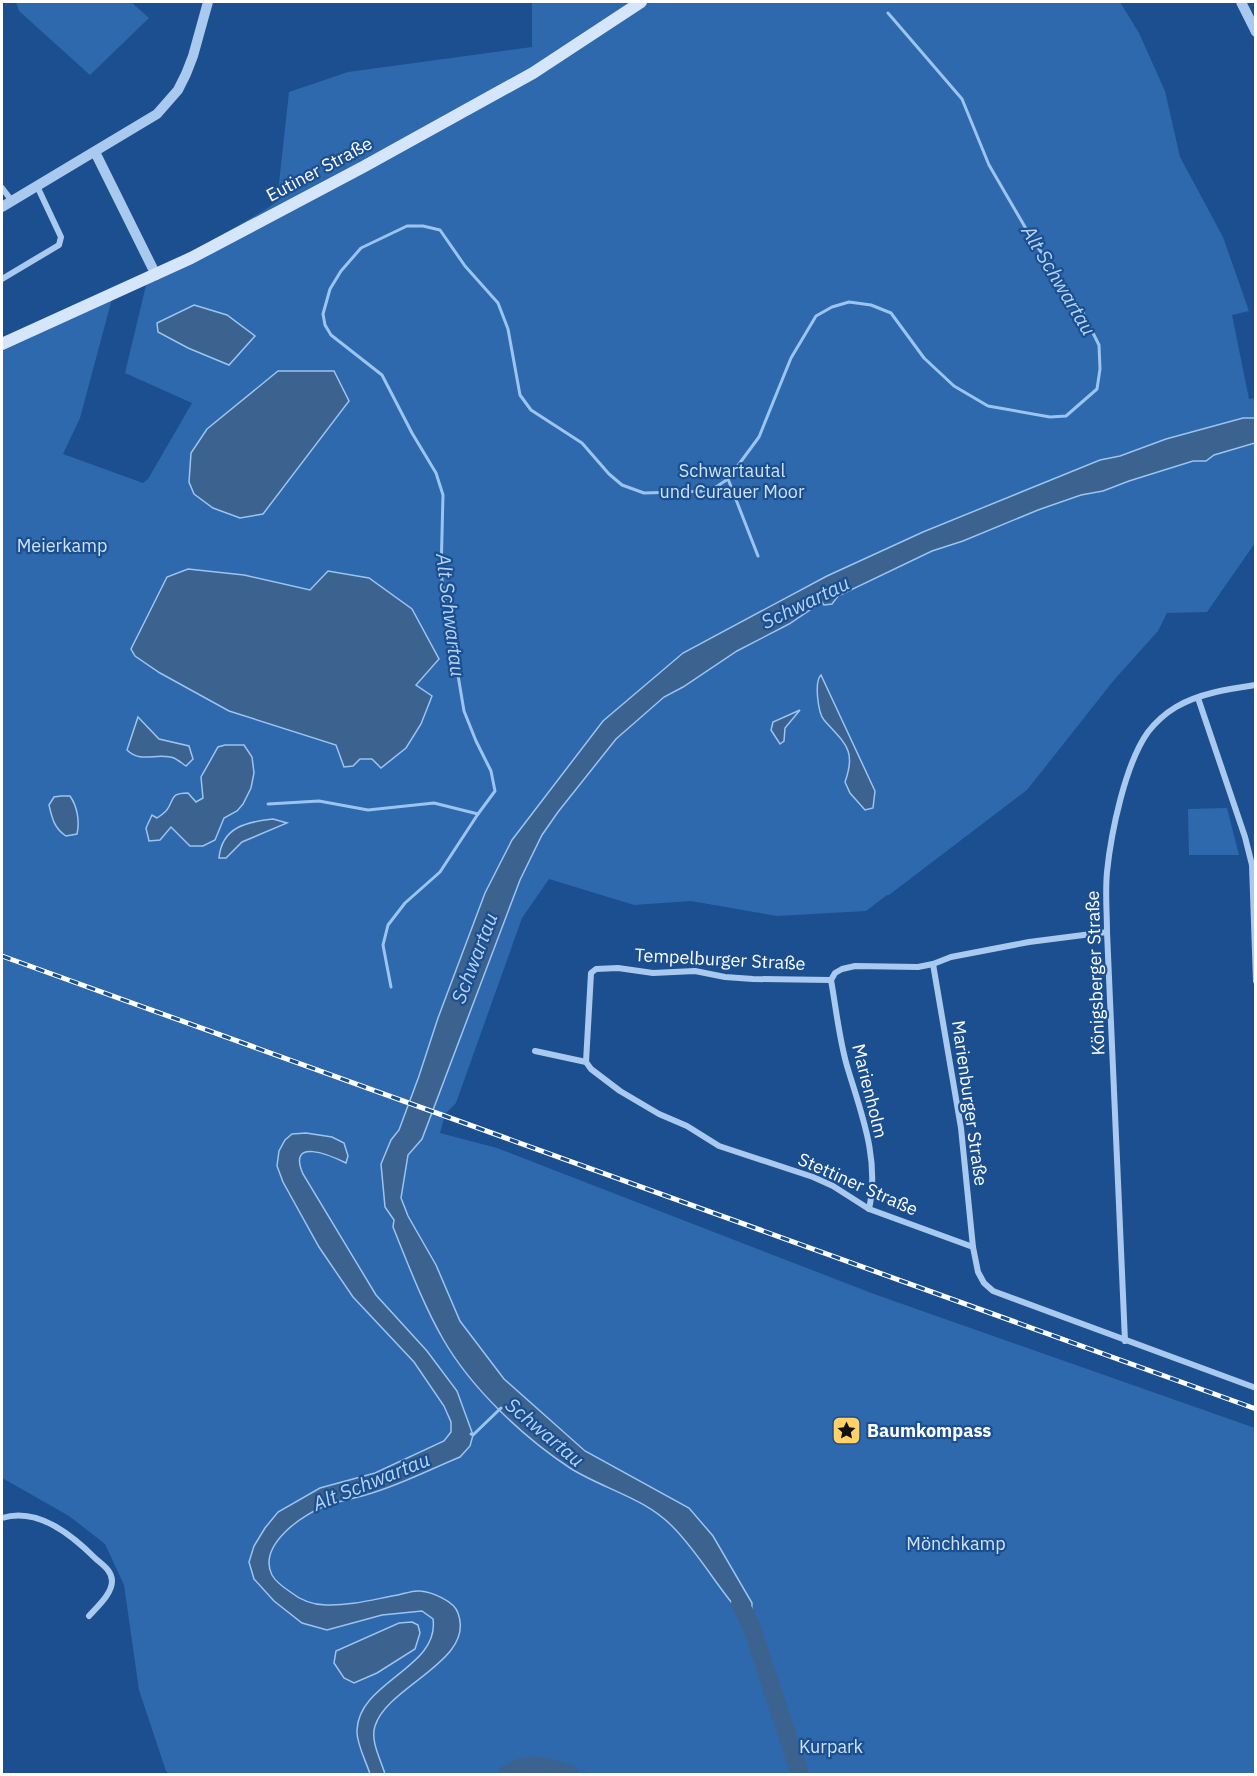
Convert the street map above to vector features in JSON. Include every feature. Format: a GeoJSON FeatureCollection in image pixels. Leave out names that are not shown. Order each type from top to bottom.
{"type":"FeatureCollection","features":[{"type":"Feature","properties":{"kind":"main road","name":"Eutiner Straße"},"geometry":{"type":"LineString","coordinates":[[2,344],[156,275],[363,167],[533,73],[641,2]]}},
{"type":"Feature","properties":{"kind":"street"},"geometry":{"type":"LineString","coordinates":[[2,207],[157,114],[178,90],[193,56],[208,2]]}},
{"type":"Feature","properties":{"kind":"street"},"geometry":{"type":"LineString","coordinates":[[1241,2],[1256,32]]}},
{"type":"Feature","properties":{"kind":"street"},"geometry":{"type":"LineString","coordinates":[[95,153],[156,275]]}},
{"type":"Feature","properties":{"kind":"street"},"geometry":{"type":"LineString","coordinates":[[2,279],[59,245],[61,237],[37,186]]}},
{"type":"Feature","properties":{"kind":"street"},"geometry":{"type":"LineString","coordinates":[[2,188],[12,201]]}},
{"type":"Feature","properties":{"kind":"street","name":"Königsberger Straße"},"geometry":{"type":"LineString","coordinates":[[1125,1341],[1107,932],[1106,875],[1115,820],[1127,779],[1148,732],[1177,707],[1225,689],[1256,685]]}},
{"type":"Feature","properties":{"kind":"street"},"geometry":{"type":"LineString","coordinates":[[1198,698],[1245,837],[1252,865],[1256,981]]}},
{"type":"Feature","properties":{"kind":"street","name":"Tempelburger Straße"},"geometry":{"type":"LineString","coordinates":[[586,1062],[591,973],[596,969],[618,968],[653,973],[695,971],[725,977],[753,979],[831,980],[835,973],[855,966],[918,967],[951,957],[1029,942],[1107,932]]}},
{"type":"Feature","properties":{"kind":"street","name":"Marienburger Straße"},"geometry":{"type":"LineString","coordinates":[[933,964],[961,1128],[973,1247]]}},
{"type":"Feature","properties":{"kind":"street","name":"Marienholm"},"geometry":{"type":"LineString","coordinates":[[831,980],[847,1064],[867,1133],[872,1165],[872,1197],[869,1209]]}},
{"type":"Feature","properties":{"kind":"street","name":"Stettiner Straße"},"geometry":{"type":"LineString","coordinates":[[536,1051],[586,1062],[591,1069],[620,1091],[659,1114],[687,1125],[719,1146],[813,1177],[833,1186],[869,1209],[973,1247]]}},
{"type":"Feature","properties":{"kind":"street"},"geometry":{"type":"LineString","coordinates":[[973,1247],[978,1272],[984,1283],[993,1291],[1256,1388]]}},
{"type":"Feature","properties":{"kind":"street"},"geometry":{"type":"LineString","coordinates":[[2,1518],[11,1515],[27,1516],[50,1524],[68,1534],[110,1572],[112,1582],[105,1598],[89,1616]]}},
{"type":"Feature","properties":{"kind":"green space"},"geometry":{"type":"Polygon","coordinates":[[[16,2],[131,2],[149,18],[90,75],[19,11],[16,2]]]}},
{"type":"Feature","properties":{"kind":"green space","name":"Schwartautal und Curauer Moor"},"geometry":{"type":"Polygon","coordinates":[[[532,2],[1120,2],[1139,33],[1165,91],[1180,157],[1223,237],[1249,311],[1232,315],[1249,399],[1255,398],[1255,543],[1207,612],[1167,613],[1158,631],[1114,680],[1027,790],[866,911],[777,916],[691,901],[634,905],[549,879],[522,918],[456,1103],[445,1114],[440,1133],[497,1148],[874,1294],[1255,1428],[1255,1774],[169,1774],[166,1771],[139,1690],[124,1585],[105,1544],[69,1516],[2,1479],[2,344],[113,295],[80,418],[63,454],[143,483],[148,479],[192,403],[125,373],[148,277],[277,201],[289,92],[348,72],[532,47],[532,2]]]}},
{"type":"Feature","properties":{"kind":"green space"},"geometry":{"type":"Polygon","coordinates":[[[1227,808],[1239,855],[1189,855],[1188,809],[1227,808]]]}},
{"type":"Feature","properties":{"kind":"water"},"geometry":{"type":"Polygon","coordinates":[[[194,305],[227,315],[255,336],[229,365],[188,348],[158,332],[157,323],[194,305]]]}},
{"type":"Feature","properties":{"kind":"water"},"geometry":{"type":"Polygon","coordinates":[[[278,371],[334,371],[349,401],[263,514],[240,518],[213,508],[194,494],[189,482],[191,453],[207,429],[278,371]]]}},
{"type":"Feature","properties":{"kind":"water"},"geometry":{"type":"Polygon","coordinates":[[[1243,418],[1255,418],[1255,443],[1214,455],[1206,461],[1193,461],[1103,491],[1081,495],[932,551],[838,596],[832,604],[824,605],[822,602],[789,624],[737,651],[664,697],[616,739],[558,812],[542,835],[520,880],[422,1139],[408,1155],[401,1198],[408,1216],[436,1265],[460,1321],[504,1379],[585,1451],[689,1508],[713,1536],[752,1603],[751,1625],[730,1601],[693,1550],[661,1516],[636,1500],[596,1482],[552,1456],[483,1393],[455,1357],[436,1326],[393,1227],[394,1220],[385,1207],[381,1164],[391,1140],[399,1130],[485,893],[512,840],[603,721],[683,653],[827,576],[923,532],[1100,460],[1243,418]]]}},
{"type":"Feature","properties":{"kind":"water"},"geometry":{"type":"Polygon","coordinates":[[[188,569],[244,575],[310,590],[328,571],[369,578],[412,609],[439,659],[416,685],[432,696],[421,724],[406,748],[381,768],[372,759],[360,759],[353,766],[344,767],[336,745],[229,711],[160,673],[135,656],[131,649],[167,577],[188,569]]]}},
{"type":"Feature","properties":{"kind":"water"},"geometry":{"type":"Polygon","coordinates":[[[821,675],[875,791],[873,808],[865,810],[850,793],[845,782],[850,762],[849,754],[843,741],[822,716],[817,690],[821,675]]]}},
{"type":"Feature","properties":{"kind":"water"},"geometry":{"type":"Polygon","coordinates":[[[800,710],[785,728],[784,741],[780,744],[771,730],[773,722],[800,710]]]}},
{"type":"Feature","properties":{"kind":"water"},"geometry":{"type":"Polygon","coordinates":[[[138,717],[159,739],[189,746],[193,759],[186,766],[174,758],[144,757],[132,754],[127,750],[138,717]]]}},
{"type":"Feature","properties":{"kind":"water"},"geometry":{"type":"Polygon","coordinates":[[[244,745],[252,757],[254,773],[251,788],[243,804],[237,811],[224,818],[215,840],[203,846],[190,846],[171,827],[160,840],[149,841],[146,828],[152,815],[157,818],[164,813],[177,794],[188,793],[196,802],[203,798],[201,777],[218,747],[244,745]]]}},
{"type":"Feature","properties":{"kind":"water"},"geometry":{"type":"Polygon","coordinates":[[[70,796],[74,804],[78,819],[77,834],[66,836],[54,822],[49,805],[54,797],[70,796]]]}},
{"type":"Feature","properties":{"kind":"water"},"geometry":{"type":"Polygon","coordinates":[[[273,819],[287,823],[242,842],[226,858],[219,858],[221,848],[230,833],[245,824],[273,819]]]}},
{"type":"Feature","properties":{"kind":"water"},"geometry":{"type":"Polygon","coordinates":[[[306,1133],[332,1137],[344,1143],[348,1156],[346,1163],[321,1153],[305,1152],[301,1156],[300,1163],[303,1174],[376,1295],[427,1351],[457,1391],[473,1435],[470,1446],[460,1457],[394,1485],[328,1505],[307,1515],[285,1532],[271,1553],[269,1564],[276,1580],[293,1594],[311,1603],[344,1604],[420,1591],[442,1598],[456,1609],[460,1630],[454,1645],[443,1659],[383,1711],[375,1726],[375,1744],[385,1774],[370,1774],[357,1735],[361,1713],[384,1686],[413,1663],[424,1650],[432,1636],[433,1619],[422,1611],[382,1615],[327,1630],[302,1623],[274,1601],[254,1579],[249,1562],[254,1546],[278,1512],[320,1488],[375,1473],[444,1441],[451,1432],[451,1422],[444,1406],[414,1362],[353,1297],[319,1247],[283,1182],[277,1166],[279,1151],[285,1140],[292,1134],[306,1133]]]}},
{"type":"Feature","properties":{"kind":"water"},"geometry":{"type":"Polygon","coordinates":[[[412,1622],[418,1625],[420,1633],[415,1649],[377,1673],[354,1683],[344,1678],[334,1663],[336,1651],[399,1623],[412,1622]]]}},
{"type":"Feature","properties":{"kind":"water"},"geometry":{"type":"Polygon","coordinates":[[[518,1762],[535,1764],[521,1774],[498,1774],[518,1762]]]}},
{"type":"Feature","properties":{"kind":"waterway","name":"Alt Schwartau"},"geometry":{"type":"LineString","coordinates":[[268,804],[319,801],[368,810],[434,803],[478,814],[495,791],[491,771],[464,711],[441,574],[443,495],[436,473],[382,375],[331,335],[325,325],[323,314],[330,289],[341,271],[361,248],[407,226],[423,226],[440,230],[465,266],[498,303],[508,329],[520,395],[531,410],[582,443],[609,474],[622,485],[644,493],[710,491],[728,479],[759,437],[791,358],[816,316],[832,307],[849,302],[871,305],[891,313],[924,358],[954,386],[988,406],[1050,417],[1066,416],[1097,389],[1100,369],[1099,345],[1081,309],[1032,239],[989,165],[962,99],[888,13]]}},
{"type":"Feature","properties":{"kind":"waterway"},"geometry":{"type":"LineString","coordinates":[[728,479],[758,556]]}},
{"type":"Feature","properties":{"kind":"waterway","name":"Alt Schwartau"},"geometry":{"type":"LineString","coordinates":[[391,987],[383,945],[388,925],[405,903],[440,872],[478,814]]}},
{"type":"Feature","properties":{"kind":"waterway"},"geometry":{"type":"LineString","coordinates":[[471,1434],[473,1435],[501,1408]]}},
{"type":"Feature","properties":{"kind":"waterway","name":"Schwartau"},"geometry":{"type":"LineString","coordinates":[[740,1604],[751,1625],[800,1774]]}},
{"type":"Feature","properties":{"kind":"waterway","name":"Alt Schwartau"},"geometry":{"type":"LineString","coordinates":[[507,1774],[515,1769],[531,1766],[546,1767],[570,1774]]}},
{"type":"Feature","properties":{"kind":"railway"},"geometry":{"type":"LineString","coordinates":[[2,956],[1256,1409]]}},
{"type":"Feature","properties":{"kind":"place","name":"Baumkompass"},"geometry":{"type":"Point","coordinates":[846,1430]}},
{"type":"Feature","properties":{"kind":"park label","name":"Meierkamp"},"geometry":{"type":"Point","coordinates":[62,545]}},
{"type":"Feature","properties":{"kind":"park label","name":"Mönchkamp"},"geometry":{"type":"Point","coordinates":[956,1543]}},
{"type":"Feature","properties":{"kind":"park label","name":"Kurpark"},"geometry":{"type":"Point","coordinates":[831,1746]}}]}
